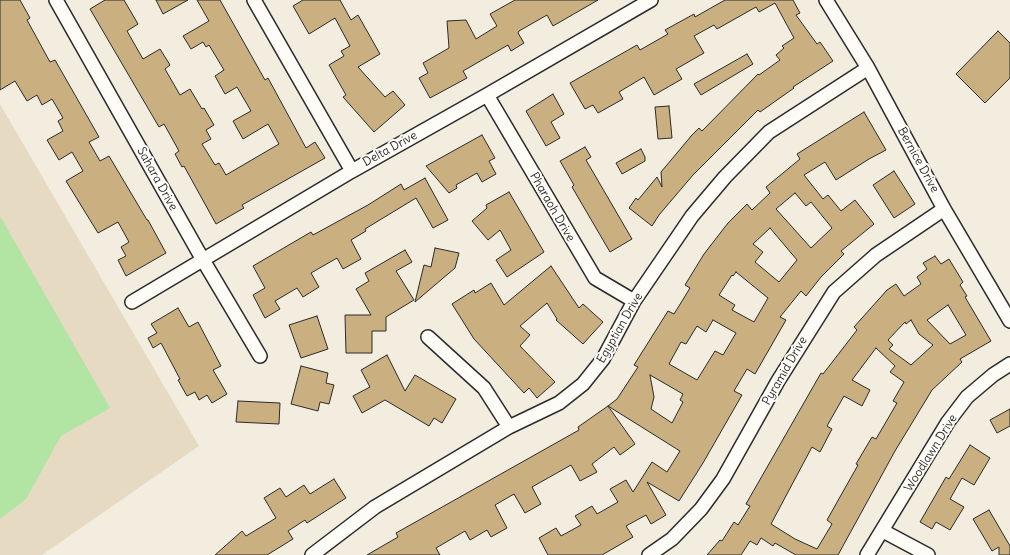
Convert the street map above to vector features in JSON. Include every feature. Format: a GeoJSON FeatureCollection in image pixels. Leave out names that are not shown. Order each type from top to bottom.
{"type":"FeatureCollection","features":[{"type":"Feature","properties":{"kind":"street","name":"Sahara Drive"},"geometry":{"type":"LineString","coordinates":[[56,0],[203,260],[260,356]]}},
{"type":"Feature","properties":{"kind":"street"},"geometry":{"type":"LineString","coordinates":[[254,0],[352,171]]}},
{"type":"Feature","properties":{"kind":"street","name":"Delta Drive"},"geometry":{"type":"LineString","coordinates":[[132,302],[352,171],[651,0]]}},
{"type":"Feature","properties":{"kind":"street","name":"Bernice Drive"},"geometry":{"type":"LineString","coordinates":[[826,0],[868,68],[944,209],[1010,321]]}},
{"type":"Feature","properties":{"kind":"street","name":"Egyptian Drive"},"geometry":{"type":"LineString","coordinates":[[312,555],[375,507],[509,427],[559,403],[583,384],[603,359],[634,301],[692,216],[725,177],[769,132],[868,68]]}},
{"type":"Feature","properties":{"kind":"street","name":"Pharaoh Drive"},"geometry":{"type":"LineString","coordinates":[[487,95],[595,278],[634,301]]}},
{"type":"Feature","properties":{"kind":"street","name":"Pyramid Drive"},"geometry":{"type":"LineString","coordinates":[[649,555],[672,539],[701,509],[723,479],[778,381],[834,292],[876,255],[944,209]]}},
{"type":"Feature","properties":{"kind":"street"},"geometry":{"type":"LineString","coordinates":[[428,337],[484,388],[509,427]]}},
{"type":"Feature","properties":{"kind":"street","name":"Woodlawn Drive"},"geometry":{"type":"LineString","coordinates":[[867,555],[948,422],[967,397],[993,375],[1010,364]]}},
{"type":"Feature","properties":{"kind":"street"},"geometry":{"type":"LineString","coordinates":[[883,531],[928,555]]}},
{"type":"Feature","properties":{"kind":"shaded area"},"geometry":{"type":"Polygon","coordinates":[[[0,104],[199,446],[42,555],[0,555],[0,104]]]}},
{"type":"Feature","properties":{"kind":"green space"},"geometry":{"type":"Polygon","coordinates":[[[0,216],[110,408],[61,436],[26,499],[0,519],[0,216]]]}},
{"type":"Feature","properties":{"kind":"building"},"geometry":{"type":"Polygon","coordinates":[[[0,0],[20,0],[30,18],[27,20],[50,62],[55,60],[99,137],[89,142],[100,161],[109,156],[166,253],[126,276],[118,260],[126,256],[121,247],[129,242],[118,222],[98,233],[66,181],[83,171],[72,152],[59,160],[47,140],[63,131],[58,121],[63,118],[52,99],[42,105],[37,95],[27,101],[15,81],[0,90],[0,0]]]}},
{"type":"Feature","properties":{"kind":"building"},"geometry":{"type":"Polygon","coordinates":[[[105,0],[124,0],[138,24],[127,31],[143,59],[160,49],[170,65],[165,69],[180,95],[190,89],[202,109],[204,108],[214,125],[206,130],[211,139],[202,144],[215,165],[219,163],[226,175],[279,144],[268,124],[243,139],[233,121],[251,111],[237,87],[225,94],[215,76],[224,70],[209,45],[206,47],[203,42],[191,49],[183,36],[209,21],[197,0],[220,0],[265,80],[268,78],[306,148],[315,142],[325,158],[242,205],[244,208],[216,224],[184,166],[182,167],[175,154],[179,151],[164,124],[159,127],[90,9],[105,0]]]}},
{"type":"Feature","properties":{"kind":"building"},"geometry":{"type":"Polygon","coordinates":[[[156,0],[188,0],[163,14],[156,0]]]}},
{"type":"Feature","properties":{"kind":"building"},"geometry":{"type":"Polygon","coordinates":[[[303,0],[340,0],[351,20],[358,15],[380,54],[358,67],[385,97],[393,91],[405,105],[374,132],[343,97],[346,95],[329,65],[344,56],[341,51],[350,46],[335,18],[309,34],[293,6],[303,0]]]}},
{"type":"Feature","properties":{"kind":"building"},"geometry":{"type":"Polygon","coordinates":[[[515,0],[598,0],[553,26],[547,15],[519,31],[518,33],[524,43],[511,51],[508,45],[463,71],[467,78],[430,98],[419,78],[428,73],[423,63],[449,48],[447,21],[466,20],[476,39],[497,26],[490,14],[515,0]]]}},
{"type":"Feature","properties":{"kind":"building"},"geometry":{"type":"Polygon","coordinates":[[[725,0],[793,0],[800,13],[796,15],[817,44],[820,42],[833,61],[793,87],[794,88],[760,112],[758,110],[693,175],[659,215],[652,226],[629,208],[636,198],[638,200],[657,177],[662,187],[661,172],[692,135],[699,128],[702,131],[758,74],[759,75],[780,60],[776,55],[784,48],[782,46],[794,38],[775,3],[759,12],[756,7],[717,29],[714,25],[694,36],[704,53],[676,69],[682,79],[654,95],[644,77],[619,92],[623,99],[598,113],[593,105],[585,109],[570,83],[637,45],[640,50],[668,34],[665,30],[694,14],[695,17],[725,0]]]}},
{"type":"Feature","properties":{"kind":"building"},"geometry":{"type":"Polygon","coordinates":[[[998,31],[1010,43],[1010,78],[985,103],[956,74],[998,31]]]}},
{"type":"Feature","properties":{"kind":"building"},"geometry":{"type":"Polygon","coordinates":[[[747,54],[753,64],[701,95],[694,84],[747,54]]]}},
{"type":"Feature","properties":{"kind":"building"},"geometry":{"type":"Polygon","coordinates":[[[553,94],[564,114],[551,122],[560,138],[546,146],[526,111],[553,94]]]}},
{"type":"Feature","properties":{"kind":"building"},"geometry":{"type":"Polygon","coordinates":[[[669,106],[672,138],[658,139],[655,107],[669,106]]]}},
{"type":"Feature","properties":{"kind":"building"},"geometry":{"type":"Polygon","coordinates":[[[864,112],[886,150],[836,180],[825,162],[804,175],[823,199],[828,195],[841,211],[855,200],[874,224],[841,251],[844,254],[821,277],[806,296],[801,291],[780,317],[786,320],[755,374],[747,369],[734,391],[742,395],[703,463],[679,501],[647,482],[666,515],[651,524],[646,515],[626,526],[633,537],[602,555],[548,555],[539,538],[556,528],[561,536],[581,525],[575,516],[592,506],[597,514],[618,502],[610,489],[626,480],[633,492],[652,462],[667,472],[680,451],[608,406],[617,399],[638,367],[634,365],[668,311],[674,314],[690,288],[685,285],[704,254],[728,223],[747,204],[752,210],[770,193],[766,187],[800,159],[797,154],[864,112]],[[795,193],[776,209],[811,248],[832,228],[811,202],[806,206],[795,193]],[[770,228],[753,244],[763,252],[755,262],[779,282],[797,260],[770,228]],[[736,272],[733,276],[732,275],[719,295],[735,305],[732,310],[754,322],[768,298],[736,272]],[[713,320],[706,332],[697,326],[686,344],[681,342],[669,364],[697,380],[715,351],[723,355],[736,333],[713,320]],[[650,375],[654,397],[651,409],[672,423],[683,402],[680,400],[683,394],[650,375]]]}},
{"type":"Feature","properties":{"kind":"building"},"geometry":{"type":"Polygon","coordinates":[[[482,135],[495,158],[489,161],[496,174],[482,182],[477,173],[456,185],[457,188],[449,193],[426,166],[482,135]]]}},
{"type":"Feature","properties":{"kind":"building"},"geometry":{"type":"Polygon","coordinates":[[[585,147],[591,157],[586,160],[632,239],[610,252],[572,187],[574,185],[560,161],[585,147]]]}},
{"type":"Feature","properties":{"kind":"building"},"geometry":{"type":"Polygon","coordinates":[[[641,149],[645,157],[645,161],[622,174],[616,163],[641,149]]]}},
{"type":"Feature","properties":{"kind":"building"},"geometry":{"type":"Polygon","coordinates":[[[894,171],[915,204],[894,218],[873,185],[894,171]]]}},
{"type":"Feature","properties":{"kind":"building"},"geometry":{"type":"Polygon","coordinates":[[[425,178],[448,220],[433,228],[416,198],[365,229],[366,231],[351,240],[361,259],[343,269],[337,258],[311,273],[319,287],[303,297],[297,288],[275,301],[280,309],[265,318],[253,295],[265,288],[253,266],[311,232],[313,235],[368,205],[401,184],[404,190],[425,178]]]}},
{"type":"Feature","properties":{"kind":"building"},"geometry":{"type":"Polygon","coordinates":[[[509,192],[544,252],[507,277],[496,260],[511,250],[500,230],[488,240],[472,221],[487,208],[486,205],[509,192]]]}},
{"type":"Feature","properties":{"kind":"building"},"geometry":{"type":"Polygon","coordinates":[[[435,248],[459,253],[455,268],[415,302],[424,265],[431,267],[435,248]]]}},
{"type":"Feature","properties":{"kind":"building"},"geometry":{"type":"Polygon","coordinates":[[[405,250],[412,262],[396,271],[414,300],[386,317],[386,331],[372,331],[372,353],[346,353],[345,315],[371,315],[356,289],[369,281],[365,273],[405,250]]]}},
{"type":"Feature","properties":{"kind":"building"},"geometry":{"type":"Polygon","coordinates":[[[935,256],[941,264],[949,259],[963,282],[960,285],[967,296],[965,297],[991,341],[960,359],[962,362],[932,390],[895,451],[838,555],[796,555],[775,543],[773,546],[761,538],[757,545],[750,541],[741,555],[707,555],[720,540],[722,541],[734,522],[738,525],[750,506],[746,504],[821,373],[823,374],[857,330],[854,327],[887,290],[896,284],[904,296],[921,284],[917,277],[927,269],[923,263],[935,256]],[[948,305],[927,320],[950,344],[966,335],[948,305]],[[911,320],[906,324],[905,322],[888,340],[893,345],[889,349],[911,365],[933,345],[919,334],[911,320]],[[876,348],[852,380],[870,390],[862,406],[844,396],[827,426],[832,429],[820,452],[812,447],[771,524],[795,539],[817,549],[832,524],[827,520],[858,465],[856,464],[872,437],[876,439],[897,403],[893,401],[904,382],[890,372],[895,366],[876,348]]]}},
{"type":"Feature","properties":{"kind":"building"},"geometry":{"type":"Polygon","coordinates":[[[551,266],[579,308],[583,304],[603,322],[583,344],[556,320],[557,319],[547,303],[520,326],[530,335],[520,346],[555,382],[537,398],[529,388],[524,393],[474,339],[452,304],[474,290],[475,293],[491,283],[504,305],[551,266]]]}},
{"type":"Feature","properties":{"kind":"building"},"geometry":{"type":"Polygon","coordinates":[[[178,308],[189,327],[198,322],[221,366],[213,370],[227,394],[212,403],[207,395],[199,400],[195,392],[187,396],[178,380],[180,379],[161,343],[153,348],[148,338],[157,333],[151,324],[178,308]]]}},
{"type":"Feature","properties":{"kind":"building"},"geometry":{"type":"Polygon","coordinates":[[[317,316],[328,349],[301,358],[289,325],[317,316]]]}},
{"type":"Feature","properties":{"kind":"building"},"geometry":{"type":"Polygon","coordinates":[[[387,355],[405,391],[415,375],[456,399],[442,423],[434,418],[429,426],[385,400],[362,413],[353,396],[370,387],[361,370],[387,355]]]}},
{"type":"Feature","properties":{"kind":"building"},"geometry":{"type":"Polygon","coordinates":[[[301,366],[328,373],[326,383],[334,385],[329,404],[320,402],[318,411],[291,404],[301,366]]]}},
{"type":"Feature","properties":{"kind":"building"},"geometry":{"type":"Polygon","coordinates":[[[238,401],[280,403],[279,424],[236,422],[238,401]]]}},
{"type":"Feature","properties":{"kind":"building"},"geometry":{"type":"Polygon","coordinates":[[[608,406],[635,444],[620,455],[614,447],[592,464],[597,472],[580,481],[571,465],[532,487],[541,504],[525,513],[514,494],[495,505],[507,528],[491,537],[487,530],[470,540],[465,531],[436,548],[440,555],[367,555],[398,537],[396,533],[579,430],[578,427],[608,406]]]}},
{"type":"Feature","properties":{"kind":"building"},"geometry":{"type":"Polygon","coordinates":[[[1010,409],[1010,426],[997,433],[990,420],[1010,409]]]}},
{"type":"Feature","properties":{"kind":"building"},"geometry":{"type":"Polygon","coordinates":[[[970,445],[990,458],[974,485],[962,478],[950,499],[964,507],[950,530],[936,522],[932,529],[920,522],[946,477],[949,479],[970,445]]]}},
{"type":"Feature","properties":{"kind":"building"},"geometry":{"type":"Polygon","coordinates":[[[334,479],[346,498],[307,523],[305,520],[288,531],[293,539],[267,555],[215,555],[242,531],[246,536],[276,518],[264,498],[280,488],[286,497],[304,485],[310,494],[334,479]]]}},
{"type":"Feature","properties":{"kind":"building"},"geometry":{"type":"Polygon","coordinates":[[[989,510],[1010,546],[1010,555],[999,555],[999,547],[992,551],[973,519],[989,510]]]}}]}
